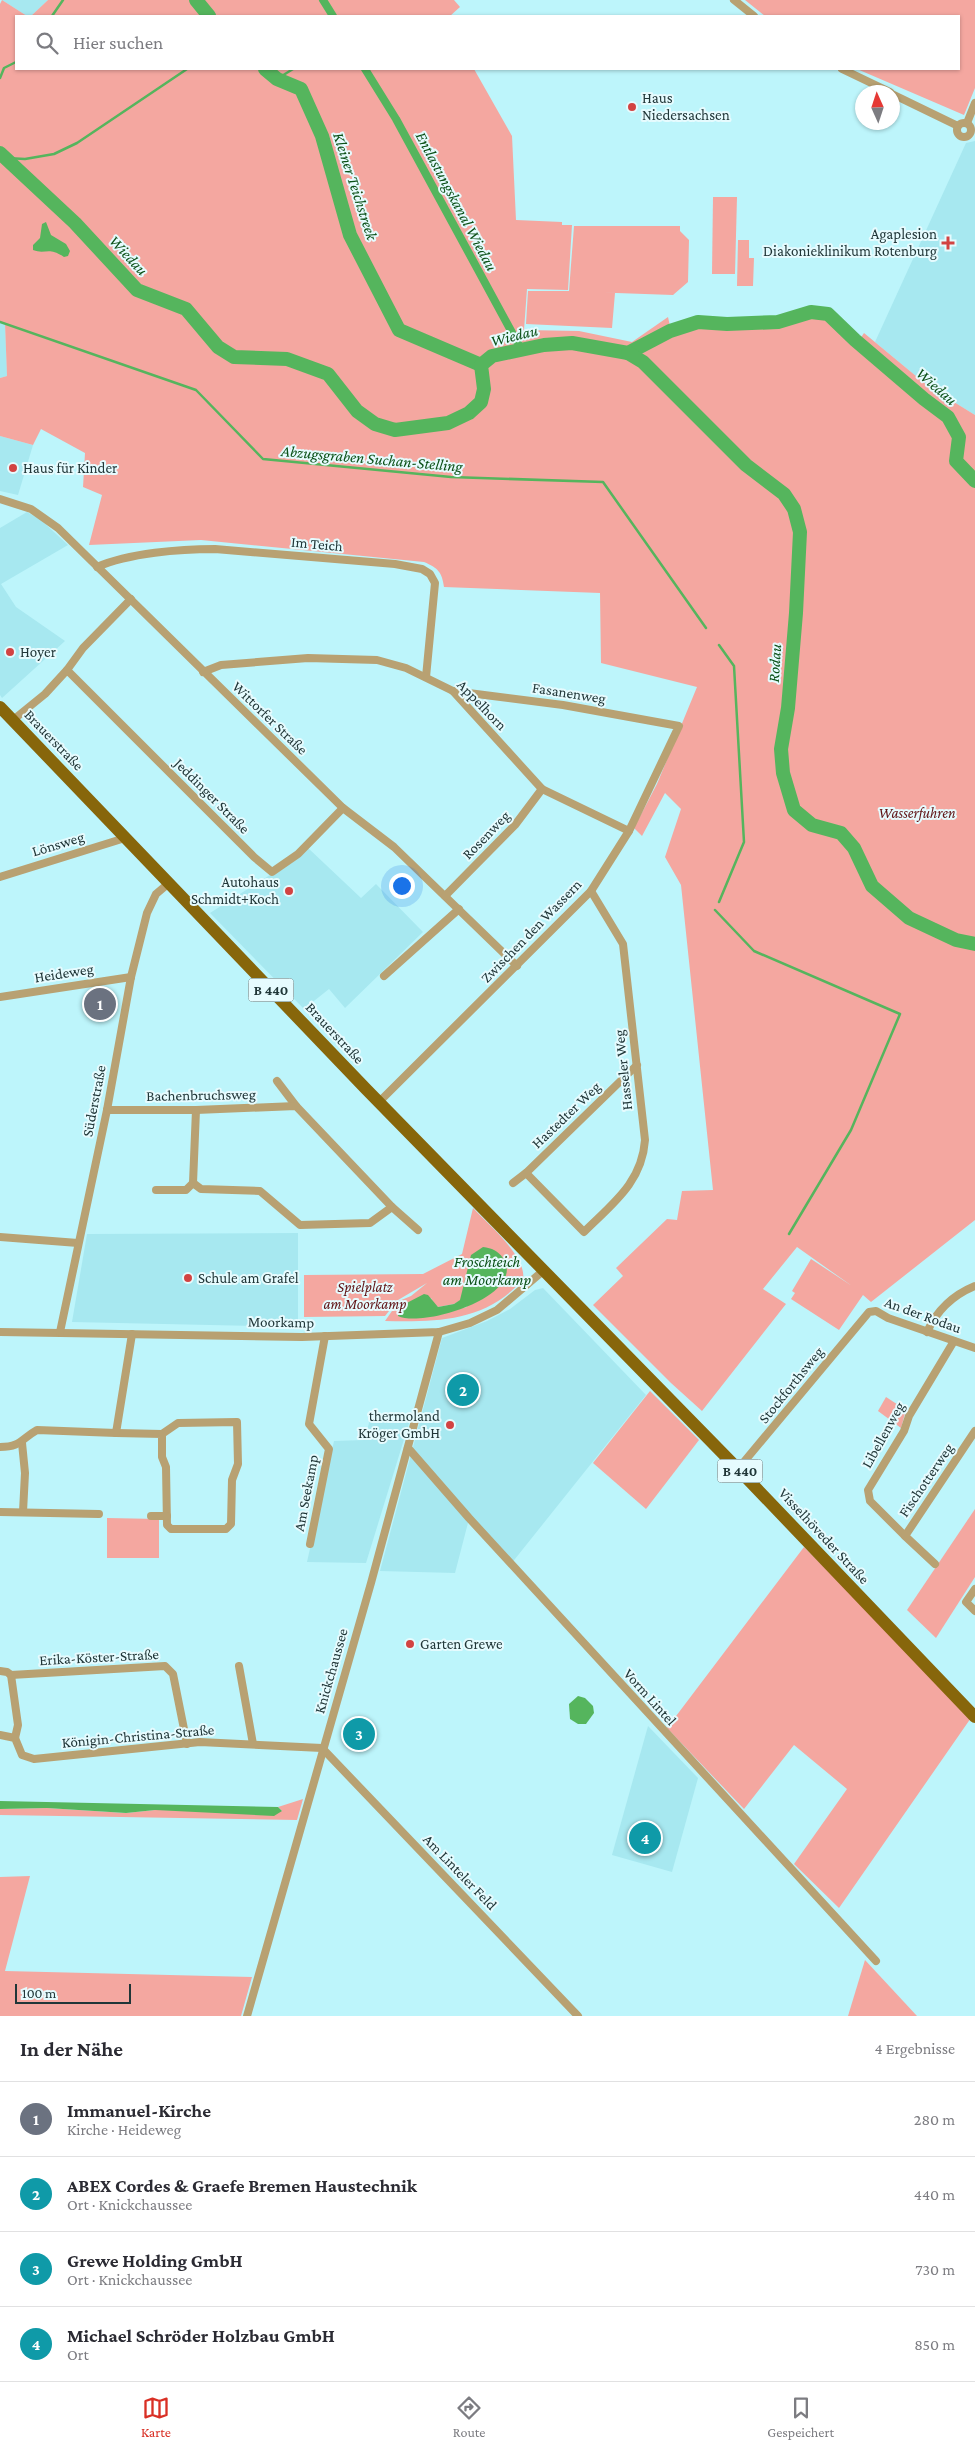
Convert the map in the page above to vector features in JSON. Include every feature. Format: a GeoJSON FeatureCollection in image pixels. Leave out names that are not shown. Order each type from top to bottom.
{"type":"FeatureCollection","features":[{"type":"Feature","properties":{"kind":"main road","name":"Brauerstraße"},"geometry":{"type":"LineString","coordinates":[[0,707],[543,1271]]}},
{"type":"Feature","properties":{"kind":"main road","name":"Visselhöveder Straße"},"geometry":{"type":"LineString","coordinates":[[543,1271],[738,1469],[975,1717]]}},
{"type":"Feature","properties":{"kind":"street"},"geometry":{"type":"LineString","coordinates":[[734,0],[753,15]]}},
{"type":"Feature","properties":{"kind":"street"},"geometry":{"type":"LineString","coordinates":[[844,70],[875,85]]}},
{"type":"Feature","properties":{"kind":"street"},"geometry":{"type":"LineString","coordinates":[[900,97],[958,126],[967,124]]}},
{"type":"Feature","properties":{"kind":"street"},"geometry":{"type":"LineString","coordinates":[[967,124],[975,102]]}},
{"type":"Feature","properties":{"kind":"street"},"geometry":{"type":"LineString","coordinates":[[958,126],[957,132],[961,137],[966,137],[973,133],[967,124]]}},
{"type":"Feature","properties":{"kind":"street","name":"Wittorfer Straße"},"geometry":{"type":"LineString","coordinates":[[0,499],[20,505],[44,517],[131,599],[343,808],[394,847],[517,966]]}},
{"type":"Feature","properties":{"kind":"street","name":"Im Teich"},"geometry":{"type":"LineString","coordinates":[[97,567],[114,559],[198,549],[216,549],[395,564],[422,569],[430,574],[436,589],[426,677]]}},
{"type":"Feature","properties":{"kind":"street"},"geometry":{"type":"LineString","coordinates":[[13,720],[45,694],[67,670],[83,648],[131,599]]}},
{"type":"Feature","properties":{"kind":"street","name":"Appelhorn"},"geometry":{"type":"LineString","coordinates":[[203,672],[221,665],[308,658],[376,660],[406,668],[453,691],[542,789],[629,831]]}},
{"type":"Feature","properties":{"kind":"street","name":"Jeddinger Straße"},"geometry":{"type":"LineString","coordinates":[[67,670],[254,858],[272,872],[298,854],[343,808]]}},
{"type":"Feature","properties":{"kind":"street","name":"Fasanenweg"},"geometry":{"type":"LineString","coordinates":[[453,691],[563,706],[679,726]]}},
{"type":"Feature","properties":{"kind":"street","name":"Zwischen den Wassern"},"geometry":{"type":"LineString","coordinates":[[380,1101],[591,892],[629,831],[679,726]]}},
{"type":"Feature","properties":{"kind":"street","name":"Rosenweg"},"geometry":{"type":"LineString","coordinates":[[445,896],[515,825],[542,789]]}},
{"type":"Feature","properties":{"kind":"street","name":"Lönsweg"},"geometry":{"type":"LineString","coordinates":[[0,877],[125,838]]}},
{"type":"Feature","properties":{"kind":"street","name":"Süderstraße"},"geometry":{"type":"LineString","coordinates":[[60,1332],[107,1110],[131,977],[147,913],[156,894],[169,883]]}},
{"type":"Feature","properties":{"kind":"street","name":"Hasseler Weg"},"geometry":{"type":"LineString","coordinates":[[526,1173],[584,1232],[632,1183],[644,1155],[645,1140],[623,944],[591,892]]}},
{"type":"Feature","properties":{"kind":"street"},"geometry":{"type":"LineString","coordinates":[[384,976],[459,909]]}},
{"type":"Feature","properties":{"kind":"street","name":"Heideweg"},"geometry":{"type":"LineString","coordinates":[[0,997],[131,977]]}},
{"type":"Feature","properties":{"kind":"street","name":"Hastedter Weg"},"geometry":{"type":"LineString","coordinates":[[513,1183],[526,1173],[637,1066]]}},
{"type":"Feature","properties":{"kind":"street","name":"Bachenbruchsweg"},"geometry":{"type":"LineString","coordinates":[[277,1081],[296,1106],[392,1207],[418,1230]]}},
{"type":"Feature","properties":{"kind":"street","name":"Bachenbruchsweg"},"geometry":{"type":"LineString","coordinates":[[107,1110],[196,1110],[296,1106]]}},
{"type":"Feature","properties":{"kind":"street"},"geometry":{"type":"LineString","coordinates":[[156,1190],[186,1190],[193,1183],[196,1110]]}},
{"type":"Feature","properties":{"kind":"street"},"geometry":{"type":"LineString","coordinates":[[193,1183],[201,1189],[260,1191],[300,1225],[370,1223],[392,1207]]}},
{"type":"Feature","properties":{"kind":"street"},"geometry":{"type":"LineString","coordinates":[[0,1237],[78,1243]]}},
{"type":"Feature","properties":{"kind":"street","name":"Moorkamp"},"geometry":{"type":"LineString","coordinates":[[0,1332],[325,1336],[439,1332],[470,1323],[496,1310],[543,1271]]}},
{"type":"Feature","properties":{"kind":"street"},"geometry":{"type":"LineString","coordinates":[[927,1332],[938,1311],[954,1297],[975,1286]]}},
{"type":"Feature","properties":{"kind":"street","name":"An der Rodau"},"geometry":{"type":"LineString","coordinates":[[864,1317],[869,1312],[874,1311],[975,1348]]}},
{"type":"Feature","properties":{"kind":"street","name":"Stockforthsweg"},"geometry":{"type":"LineString","coordinates":[[738,1469],[864,1317]]}},
{"type":"Feature","properties":{"kind":"street","name":"Knickchaussee"},"geometry":{"type":"LineString","coordinates":[[246,2016],[408,1448],[439,1332]]}},
{"type":"Feature","properties":{"kind":"street"},"geometry":{"type":"LineString","coordinates":[[116,1433],[132,1334]]}},
{"type":"Feature","properties":{"kind":"street","name":"Am Seekamp"},"geometry":{"type":"LineString","coordinates":[[310,1544],[330,1449],[309,1424],[325,1336]]}},
{"type":"Feature","properties":{"kind":"street","name":"Libellenweg"},"geometry":{"type":"LineString","coordinates":[[905,1536],[870,1501],[868,1490],[904,1432],[909,1416],[954,1341]]}},
{"type":"Feature","properties":{"kind":"street"},"geometry":{"type":"LineString","coordinates":[[0,1447],[12,1447],[22,1443],[28,1435],[37,1430],[162,1434],[178,1423],[237,1422],[238,1464],[232,1480],[231,1524],[226,1529],[171,1528],[167,1525],[166,1468],[162,1457],[162,1434]]}},
{"type":"Feature","properties":{"kind":"street","name":"Fischotterweg"},"geometry":{"type":"LineString","coordinates":[[935,1564],[905,1536],[975,1431]]}},
{"type":"Feature","properties":{"kind":"street"},"geometry":{"type":"LineString","coordinates":[[22,1443],[25,1473],[23,1512]]}},
{"type":"Feature","properties":{"kind":"street","name":"Vorm Lintel"},"geometry":{"type":"LineString","coordinates":[[408,1448],[469,1518],[876,1961]]}},
{"type":"Feature","properties":{"kind":"street"},"geometry":{"type":"LineString","coordinates":[[0,1512],[99,1514]]}},
{"type":"Feature","properties":{"kind":"street"},"geometry":{"type":"LineString","coordinates":[[151,1516],[167,1516]]}},
{"type":"Feature","properties":{"kind":"street"},"geometry":{"type":"LineString","coordinates":[[975,1589],[966,1602],[975,1611]]}},
{"type":"Feature","properties":{"kind":"street","name":"Erika-Köster-Straße"},"geometry":{"type":"LineString","coordinates":[[0,1671],[7,1672],[11,1676],[165,1666],[173,1674],[187,1744]]}},
{"type":"Feature","properties":{"kind":"street"},"geometry":{"type":"LineString","coordinates":[[239,1666],[253,1744]]}},
{"type":"Feature","properties":{"kind":"street"},"geometry":{"type":"LineString","coordinates":[[0,1735],[16,1738],[18,1725],[11,1676]]}},
{"type":"Feature","properties":{"kind":"street","name":"Königin-Christina-Straße"},"geometry":{"type":"LineString","coordinates":[[16,1738],[22,1755],[34,1759],[200,1742],[322,1748]]}},
{"type":"Feature","properties":{"kind":"street","name":"Am Linteler Feld"},"geometry":{"type":"LineString","coordinates":[[322,1748],[578,2016]]}},
{"type":"Feature","properties":{"kind":"shaded area"},"geometry":{"type":"Polygon","coordinates":[[[2,0],[48,0],[32,15],[25,15],[2,0]]]}},
{"type":"Feature","properties":{"kind":"shaded area","name":"Agaplesion Diakonieklinikum Rotenburg"},"geometry":{"type":"Polygon","coordinates":[[[975,141],[975,415],[928,386],[875,342],[966,143],[975,141]]]}},
{"type":"Feature","properties":{"kind":"shaded area"},"geometry":{"type":"Polygon","coordinates":[[[0,322],[5,324],[7,376],[0,378],[0,322]]]}},
{"type":"Feature","properties":{"kind":"shaded area","name":"Haus für Kinder"},"geometry":{"type":"Polygon","coordinates":[[[0,436],[33,445],[18,495],[0,491],[0,436]]]}},
{"type":"Feature","properties":{"kind":"shaded area"},"geometry":{"type":"Polygon","coordinates":[[[27,512],[41,520],[68,545],[1,584],[16,607],[65,641],[2,698],[0,695],[0,528],[27,512]]]}},
{"type":"Feature","properties":{"kind":"shaded area"},"geometry":{"type":"Polygon","coordinates":[[[307,847],[361,898],[376,884],[423,932],[345,1008],[329,989],[304,1009],[210,913],[273,873],[307,847]]]}},
{"type":"Feature","properties":{"kind":"shaded area","name":"Schule am Grafel"},"geometry":{"type":"Polygon","coordinates":[[[298,1233],[298,1327],[72,1322],[87,1234],[298,1233]]]}},
{"type":"Feature","properties":{"kind":"shaded area"},"geometry":{"type":"Polygon","coordinates":[[[543,1288],[646,1395],[511,1564],[469,1519],[455,1573],[380,1571],[442,1338],[487,1321],[510,1309],[535,1290],[543,1288]]]}},
{"type":"Feature","properties":{"kind":"shaded area"},"geometry":{"type":"Polygon","coordinates":[[[372,1413],[409,1423],[366,1563],[307,1562],[334,1441],[364,1440],[372,1413]]]}},
{"type":"Feature","properties":{"kind":"shaded area"},"geometry":{"type":"Polygon","coordinates":[[[648,1726],[698,1778],[672,1872],[612,1855],[648,1726]]]}},
{"type":"Feature","properties":{"kind":"green space","name":"Wasserfuhren"},"geometry":{"type":"Polygon","coordinates":[[[2,0],[25,15],[15,15],[15,70],[475,70],[512,136],[516,220],[562,222],[562,225],[572,225],[568,290],[527,289],[524,330],[579,331],[632,342],[668,317],[670,326],[698,318],[771,318],[818,308],[831,310],[860,339],[864,333],[928,386],[975,415],[975,1220],[871,1302],[863,1295],[839,1330],[791,1299],[795,1293],[792,1291],[811,1259],[852,1286],[797,1247],[763,1289],[786,1304],[702,1411],[671,1383],[593,1305],[623,1276],[616,1268],[667,1219],[677,1220],[682,1191],[713,1190],[681,885],[665,857],[681,809],[665,793],[642,836],[634,828],[657,784],[697,687],[601,663],[600,593],[444,587],[438,571],[433,566],[424,562],[201,540],[89,545],[102,495],[83,487],[85,453],[41,429],[33,445],[0,436],[0,378],[7,376],[5,324],[0,322],[0,4],[2,0]]]}},
{"type":"Feature","properties":{"kind":"green space"},"geometry":{"type":"Polygon","coordinates":[[[48,0],[454,0],[460,7],[451,15],[32,15],[48,0]]]}},
{"type":"Feature","properties":{"kind":"green space"},"geometry":{"type":"Polygon","coordinates":[[[745,0],[975,0],[975,88],[964,115],[900,87],[900,85],[894,85],[859,70],[960,70],[960,15],[764,15],[745,0]]]}},
{"type":"Feature","properties":{"kind":"green space"},"geometry":{"type":"Polygon","coordinates":[[[713,197],[737,197],[735,274],[712,274],[713,197]]]}},
{"type":"Feature","properties":{"kind":"green space"},"geometry":{"type":"Polygon","coordinates":[[[574,226],[680,226],[680,231],[689,240],[688,282],[673,295],[588,292],[615,293],[612,328],[526,324],[528,291],[569,291],[574,226]]]}},
{"type":"Feature","properties":{"kind":"green space"},"geometry":{"type":"Polygon","coordinates":[[[738,240],[749,240],[749,258],[754,258],[753,286],[737,286],[738,240]]]}},
{"type":"Feature","properties":{"kind":"green space","name":"Spielplatz am Moorkamp"},"geometry":{"type":"Polygon","coordinates":[[[473,1208],[513,1251],[523,1270],[523,1279],[509,1293],[493,1304],[460,1316],[423,1321],[385,1321],[399,1301],[411,1296],[427,1283],[398,1300],[385,1316],[304,1317],[304,1275],[423,1274],[462,1254],[473,1208]],[[467,1279],[461,1300],[454,1304],[438,1307],[431,1298],[403,1304],[441,1313],[467,1307],[467,1279]]]}},
{"type":"Feature","properties":{"kind":"green space"},"geometry":{"type":"Polygon","coordinates":[[[650,1391],[699,1440],[646,1509],[593,1463],[650,1391]]]}},
{"type":"Feature","properties":{"kind":"green space"},"geometry":{"type":"Polygon","coordinates":[[[886,1397],[906,1410],[901,1428],[878,1411],[886,1397]]]}},
{"type":"Feature","properties":{"kind":"green space"},"geometry":{"type":"Polygon","coordinates":[[[975,1509],[975,1577],[936,1638],[907,1610],[975,1509]]]}},
{"type":"Feature","properties":{"kind":"green space"},"geometry":{"type":"Polygon","coordinates":[[[107,1518],[159,1519],[159,1558],[107,1558],[107,1518]]]}},
{"type":"Feature","properties":{"kind":"green space"},"geometry":{"type":"Polygon","coordinates":[[[804,1547],[973,1715],[839,1908],[794,1864],[847,1789],[794,1745],[744,1809],[667,1728],[804,1547]]]}},
{"type":"Feature","properties":{"kind":"green space"},"geometry":{"type":"Polygon","coordinates":[[[303,1799],[297,1820],[0,1815],[0,1809],[47,1808],[126,1813],[155,1810],[282,1811],[278,1807],[303,1799]]]}},
{"type":"Feature","properties":{"kind":"green space"},"geometry":{"type":"Polygon","coordinates":[[[30,1876],[5,1971],[252,1977],[241,2016],[0,2016],[0,1877],[30,1876]]]}},
{"type":"Feature","properties":{"kind":"green space"},"geometry":{"type":"Polygon","coordinates":[[[865,1960],[917,2016],[848,2016],[865,1960]]]}},
{"type":"Feature","properties":{"kind":"water"},"geometry":{"type":"Polygon","coordinates":[[[46,222],[51,235],[66,244],[70,251],[68,256],[64,257],[51,251],[41,252],[33,250],[33,245],[40,238],[42,224],[46,222]]]}},
{"type":"Feature","properties":{"kind":"water","name":"Froschteich am Moorkamp"},"geometry":{"type":"Polygon","coordinates":[[[483,1247],[494,1250],[503,1258],[507,1272],[501,1285],[487,1296],[469,1306],[449,1313],[411,1319],[398,1316],[399,1307],[424,1294],[428,1295],[438,1307],[454,1304],[460,1300],[471,1255],[483,1247]]]}},
{"type":"Feature","properties":{"kind":"water"},"geometry":{"type":"Polygon","coordinates":[[[578,1696],[585,1698],[593,1706],[594,1713],[586,1724],[578,1724],[570,1719],[569,1704],[578,1696]]]}},
{"type":"Feature","properties":{"kind":"water"},"geometry":{"type":"Polygon","coordinates":[[[0,1801],[278,1807],[282,1811],[274,1816],[155,1810],[126,1813],[47,1808],[0,1809],[0,1801]]]}},
{"type":"Feature","properties":{"kind":"waterway"},"geometry":{"type":"LineString","coordinates":[[53,15],[63,0]]}},
{"type":"Feature","properties":{"kind":"waterway","name":"Kleiner Teichstreek"},"geometry":{"type":"LineString","coordinates":[[196,0],[208,15]]}},
{"type":"Feature","properties":{"kind":"waterway","name":"Entlastungskanal Wiedau"},"geometry":{"type":"LineString","coordinates":[[323,0],[332,15]]}},
{"type":"Feature","properties":{"kind":"waterway"},"geometry":{"type":"LineString","coordinates":[[0,78],[4,68],[15,62]]}},
{"type":"Feature","properties":{"kind":"waterway"},"geometry":{"type":"LineString","coordinates":[[6,158],[25,159],[54,154],[77,143],[186,70]]}},
{"type":"Feature","properties":{"kind":"waterway","name":"Kleiner Teichstreek"},"geometry":{"type":"LineString","coordinates":[[266,70],[277,79],[301,89],[322,136],[350,235],[399,330],[481,365]]}},
{"type":"Feature","properties":{"kind":"waterway"},"geometry":{"type":"LineString","coordinates":[[277,79],[291,70]]}},
{"type":"Feature","properties":{"kind":"waterway","name":"Entlastungskanal Wiedau"},"geometry":{"type":"LineString","coordinates":[[366,70],[396,119],[521,349]]}},
{"type":"Feature","properties":{"kind":"waterway","name":"Wiedau"},"geometry":{"type":"LineString","coordinates":[[0,153],[75,223],[137,290],[186,309],[218,347],[234,357],[287,359],[328,374],[357,411],[375,424],[395,430],[448,423],[469,413],[481,402],[484,389],[481,365],[492,356],[544,345],[572,343],[628,353],[670,331],[698,322],[727,324],[778,322],[811,312],[828,314],[855,340],[948,417],[959,437],[956,461],[975,481]]}},
{"type":"Feature","properties":{"kind":"waterway","name":"Abzugsgraben Suchan-Stelling"},"geometry":{"type":"LineString","coordinates":[[0,322],[196,390],[263,459],[451,477],[603,482],[706,628]]}},
{"type":"Feature","properties":{"kind":"waterway","name":"Rodau"},"geometry":{"type":"LineString","coordinates":[[628,353],[643,362],[746,465],[784,494],[794,509],[800,532],[796,613],[788,708],[781,749],[783,773],[794,810],[812,825],[841,833],[854,848],[872,886],[909,918],[956,940],[975,944]]}},
{"type":"Feature","properties":{"kind":"waterway","name":"Abzugsgraben Suchan-Stelling"},"geometry":{"type":"LineString","coordinates":[[719,645],[734,666],[744,842],[719,902]]}},
{"type":"Feature","properties":{"kind":"waterway","name":"Abzugsgraben Suchan-Stelling"},"geometry":{"type":"LineString","coordinates":[[715,910],[754,951],[900,1014],[851,1130],[789,1234]]}},
{"type":"Feature","properties":{"kind":"place","name":"Haus Niedersachsen"},"geometry":{"type":"Point","coordinates":[632,107]}},
{"type":"Feature","properties":{"kind":"place","name":"Agaplesion Diakonieklinikum Rotenburg"},"geometry":{"type":"Point","coordinates":[948,243]}},
{"type":"Feature","properties":{"kind":"place","name":"Haus für Kinder"},"geometry":{"type":"Point","coordinates":[13,468]}},
{"type":"Feature","properties":{"kind":"place","name":"Hoyer"},"geometry":{"type":"Point","coordinates":[10,652]}},
{"type":"Feature","properties":{"kind":"place","name":"Autohaus Schmidt+Koch"},"geometry":{"type":"Point","coordinates":[289,891]}},
{"type":"Feature","properties":{"kind":"place","name":"Immanuel-Kirche"},"geometry":{"type":"Point","coordinates":[100,1004]}},
{"type":"Feature","properties":{"kind":"place","name":"Schule am Grafel"},"geometry":{"type":"Point","coordinates":[188,1278]}},
{"type":"Feature","properties":{"kind":"place","name":"ABEX Cordes & Graefe Bremen Haustechnik"},"geometry":{"type":"Point","coordinates":[463,1390]}},
{"type":"Feature","properties":{"kind":"place","name":"thermoland Kröger GmbH"},"geometry":{"type":"Point","coordinates":[450,1425]}},
{"type":"Feature","properties":{"kind":"place","name":"Garten Grewe"},"geometry":{"type":"Point","coordinates":[410,1644]}},
{"type":"Feature","properties":{"kind":"place","name":"Grewe Holding GmbH"},"geometry":{"type":"Point","coordinates":[359,1734]}},
{"type":"Feature","properties":{"kind":"place","name":"Michael Schröder Holzbau GmbH"},"geometry":{"type":"Point","coordinates":[645,1838]}}]}
